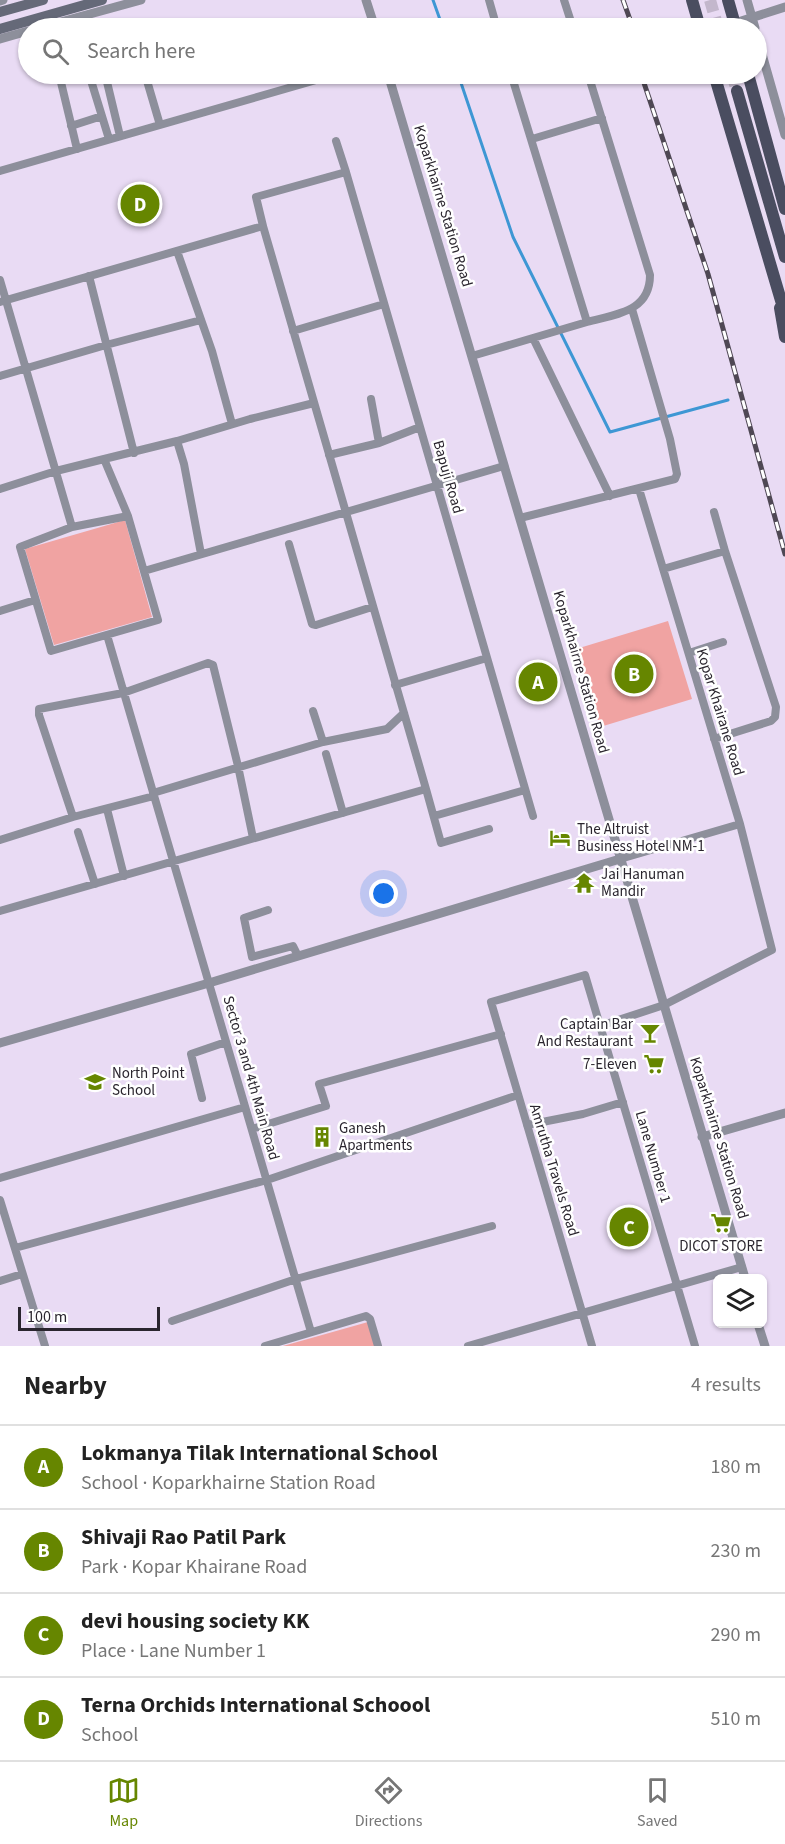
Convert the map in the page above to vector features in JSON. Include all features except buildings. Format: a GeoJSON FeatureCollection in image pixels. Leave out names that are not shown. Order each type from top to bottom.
{"type":"FeatureCollection","features":[{"type":"Feature","properties":{"kind":"main road"},"geometry":{"type":"LineString","coordinates":[[0,12],[43,0]]}},
{"type":"Feature","properties":{"kind":"main road"},"geometry":{"type":"LineString","coordinates":[[39,18],[102,0]]}},
{"type":"Feature","properties":{"kind":"main road"},"geometry":{"type":"LineString","coordinates":[[692,0],[697,18]]}},
{"type":"Feature","properties":{"kind":"main road"},"geometry":{"type":"LineString","coordinates":[[728,0],[734,18]]}},
{"type":"Feature","properties":{"kind":"main road"},"geometry":{"type":"LineString","coordinates":[[0,29],[18,24]]}},
{"type":"Feature","properties":{"kind":"main road"},"geometry":{"type":"LineString","coordinates":[[717,84],[785,314]]}},
{"type":"Feature","properties":{"kind":"main road"},"geometry":{"type":"LineString","coordinates":[[751,84],[785,209]]}},
{"type":"Feature","properties":{"kind":"main road"},"geometry":{"type":"LineString","coordinates":[[737,91],[785,257]]}},
{"type":"Feature","properties":{"kind":"main road"},"geometry":{"type":"LineString","coordinates":[[778,293],[785,337]]}},
{"type":"Feature","properties":{"kind":"street"},"geometry":{"type":"LineString","coordinates":[[75,18],[141,0]]}},
{"type":"Feature","properties":{"kind":"street"},"geometry":{"type":"LineString","coordinates":[[366,0],[372,18]]}},
{"type":"Feature","properties":{"kind":"street"},"geometry":{"type":"LineString","coordinates":[[489,0],[494,18]]}},
{"type":"Feature","properties":{"kind":"street"},"geometry":{"type":"LineString","coordinates":[[564,0],[570,18]]}},
{"type":"Feature","properties":{"kind":"street"},"geometry":{"type":"LineString","coordinates":[[747,0],[752,17],[785,7]]}},
{"type":"Feature","properties":{"kind":"street"},"geometry":{"type":"LineString","coordinates":[[0,39],[18,34]]}},
{"type":"Feature","properties":{"kind":"street"},"geometry":{"type":"LineString","coordinates":[[767,72],[785,135]]}},
{"type":"Feature","properties":{"kind":"street"},"geometry":{"type":"LineString","coordinates":[[61,84],[77,149]]}},
{"type":"Feature","properties":{"kind":"street"},"geometry":{"type":"LineString","coordinates":[[92,84],[109,140]]}},
{"type":"Feature","properties":{"kind":"street"},"geometry":{"type":"LineString","coordinates":[[107,84],[120,136]]}},
{"type":"Feature","properties":{"kind":"street"},"geometry":{"type":"LineString","coordinates":[[148,84],[160,125]]}},
{"type":"Feature","properties":{"kind":"street"},"geometry":{"type":"LineString","coordinates":[[0,171],[302,84]]}},
{"type":"Feature","properties":{"kind":"street","name":"Koparkhairne Station Road"},"geometry":{"type":"LineString","coordinates":[[391,84],[744,1274]]}},
{"type":"Feature","properties":{"kind":"street"},"geometry":{"type":"LineString","coordinates":[[514,84],[587,322]]}},
{"type":"Feature","properties":{"kind":"street"},"geometry":{"type":"LineString","coordinates":[[472,356],[632,309],[639,305],[650,285],[650,275],[591,84]]}},
{"type":"Feature","properties":{"kind":"street"},"geometry":{"type":"LineString","coordinates":[[71,126],[102,116]]}},
{"type":"Feature","properties":{"kind":"street"},"geometry":{"type":"LineString","coordinates":[[531,139],[602,118]]}},
{"type":"Feature","properties":{"kind":"street","name":"Bapuji Road"},"geometry":{"type":"LineString","coordinates":[[336,141],[533,816]]}},
{"type":"Feature","properties":{"kind":"street"},"geometry":{"type":"LineString","coordinates":[[346,172],[256,197],[292,331],[441,843],[489,829]]}},
{"type":"Feature","properties":{"kind":"street"},"geometry":{"type":"LineString","coordinates":[[3,301],[263,226]]}},
{"type":"Feature","properties":{"kind":"street"},"geometry":{"type":"LineString","coordinates":[[177,251],[201,320],[232,424]]}},
{"type":"Feature","properties":{"kind":"street"},"geometry":{"type":"LineString","coordinates":[[89,276],[134,453]]}},
{"type":"Feature","properties":{"kind":"street"},"geometry":{"type":"LineString","coordinates":[[0,280],[3,301],[26,369],[72,527]]}},
{"type":"Feature","properties":{"kind":"street"},"geometry":{"type":"LineString","coordinates":[[292,331],[384,304]]}},
{"type":"Feature","properties":{"kind":"street"},"geometry":{"type":"LineString","coordinates":[[520,518],[675,479],[677,474],[670,439],[632,309]]}},
{"type":"Feature","properties":{"kind":"street"},"geometry":{"type":"LineString","coordinates":[[0,376],[201,320]]}},
{"type":"Feature","properties":{"kind":"street"},"geometry":{"type":"LineString","coordinates":[[532,338],[610,496]]}},
{"type":"Feature","properties":{"kind":"street"},"geometry":{"type":"LineString","coordinates":[[371,399],[379,443]]}},
{"type":"Feature","properties":{"kind":"street"},"geometry":{"type":"LineString","coordinates":[[0,489],[56,471],[134,453],[314,403]]}},
{"type":"Feature","properties":{"kind":"street"},"geometry":{"type":"LineString","coordinates":[[329,454],[379,443],[420,427]]}},
{"type":"Feature","properties":{"kind":"street"},"geometry":{"type":"LineString","coordinates":[[177,441],[184,464],[201,554]]}},
{"type":"Feature","properties":{"kind":"street"},"geometry":{"type":"LineString","coordinates":[[104,459],[128,516],[158,620],[51,651],[20,547],[72,527],[128,516]]}},
{"type":"Feature","properties":{"kind":"street"},"geometry":{"type":"LineString","coordinates":[[144,571],[504,466]]}},
{"type":"Feature","properties":{"kind":"street","name":"Kopar Khairane Road"},"geometry":{"type":"LineString","coordinates":[[639,489],[740,824],[771,950],[664,1005]]}},
{"type":"Feature","properties":{"kind":"street"},"geometry":{"type":"LineString","coordinates":[[714,512],[776,707],[776,713],[771,721],[714,738]]}},
{"type":"Feature","properties":{"kind":"street"},"geometry":{"type":"LineString","coordinates":[[289,544],[312,624],[316,625],[372,608]]}},
{"type":"Feature","properties":{"kind":"street"},"geometry":{"type":"LineString","coordinates":[[663,569],[725,551]]}},
{"type":"Feature","properties":{"kind":"street"},"geometry":{"type":"LineString","coordinates":[[0,610],[36,600]]}},
{"type":"Feature","properties":{"kind":"street","name":"Sector 3 and 4th Main Road"},"geometry":{"type":"LineString","coordinates":[[106,635],[311,1332]]}},
{"type":"Feature","properties":{"kind":"street"},"geometry":{"type":"LineString","coordinates":[[688,653],[723,642]]}},
{"type":"Feature","properties":{"kind":"street"},"geometry":{"type":"LineString","coordinates":[[395,685],[487,658]]}},
{"type":"Feature","properties":{"kind":"street"},"geometry":{"type":"LineString","coordinates":[[74,818],[39,715],[39,709],[123,693],[205,663],[211,663],[238,766],[253,838]]}},
{"type":"Feature","properties":{"kind":"street"},"geometry":{"type":"LineString","coordinates":[[313,711],[323,742]]}},
{"type":"Feature","properties":{"kind":"street"},"geometry":{"type":"LineString","coordinates":[[0,840],[153,795],[238,766],[265,761],[323,742],[387,729],[404,714]]}},
{"type":"Feature","properties":{"kind":"street"},"geometry":{"type":"LineString","coordinates":[[326,754],[343,813]]}},
{"type":"Feature","properties":{"kind":"street"},"geometry":{"type":"LineString","coordinates":[[0,911],[426,789]]}},
{"type":"Feature","properties":{"kind":"street"},"geometry":{"type":"LineString","coordinates":[[434,816],[525,790]]}},
{"type":"Feature","properties":{"kind":"street"},"geometry":{"type":"LineString","coordinates":[[107,808],[124,876]]}},
{"type":"Feature","properties":{"kind":"street"},"geometry":{"type":"LineString","coordinates":[[0,1043],[740,824]]}},
{"type":"Feature","properties":{"kind":"street"},"geometry":{"type":"LineString","coordinates":[[78,832],[95,884]]}},
{"type":"Feature","properties":{"kind":"street"},"geometry":{"type":"LineString","coordinates":[[255,969],[250,962],[252,957],[244,918],[246,915],[268,910]]}},
{"type":"Feature","properties":{"kind":"street"},"geometry":{"type":"LineString","coordinates":[[252,957],[293,946],[298,956]]}},
{"type":"Feature","properties":{"kind":"street","name":"Amrutha Travels Road"},"geometry":{"type":"LineString","coordinates":[[585,975],[490,1002],[592,1346]]}},
{"type":"Feature","properties":{"kind":"street","name":"Lane Number 1"},"geometry":{"type":"LineString","coordinates":[[585,975],[695,1346]]}},
{"type":"Feature","properties":{"kind":"street"},"geometry":{"type":"LineString","coordinates":[[600,1026],[664,1005]]}},
{"type":"Feature","properties":{"kind":"street"},"geometry":{"type":"LineString","coordinates":[[252,1129],[326,1106],[319,1084],[501,1034]]}},
{"type":"Feature","properties":{"kind":"street"},"geometry":{"type":"LineString","coordinates":[[202,1098],[191,1054],[226,1042]]}},
{"type":"Feature","properties":{"kind":"street"},"geometry":{"type":"LineString","coordinates":[[15,1248],[267,1180],[518,1095]]}},
{"type":"Feature","properties":{"kind":"street"},"geometry":{"type":"LineString","coordinates":[[527,1125],[583,1114],[623,1102]]}},
{"type":"Feature","properties":{"kind":"street"},"geometry":{"type":"LineString","coordinates":[[0,1178],[245,1107]]}},
{"type":"Feature","properties":{"kind":"street"},"geometry":{"type":"LineString","coordinates":[[702,1137],[785,1113]]}},
{"type":"Feature","properties":{"kind":"street"},"geometry":{"type":"LineString","coordinates":[[0,1200],[45,1346]]}},
{"type":"Feature","properties":{"kind":"street"},"geometry":{"type":"LineString","coordinates":[[172,1321],[296,1279],[492,1226]]}},
{"type":"Feature","properties":{"kind":"street"},"geometry":{"type":"LineString","coordinates":[[468,1346],[742,1267]]}},
{"type":"Feature","properties":{"kind":"street"},"geometry":{"type":"LineString","coordinates":[[0,1281],[22,1274]]}},
{"type":"Feature","properties":{"kind":"street"},"geometry":{"type":"LineString","coordinates":[[265,1346],[368,1316],[378,1346]]}},
{"type":"Feature","properties":{"kind":"street"},"geometry":{"type":"LineString","coordinates":[[760,1328],[765,1346]]}},
{"type":"Feature","properties":{"kind":"shaded area"},"geometry":{"type":"Polygon","coordinates":[[[125,520],[152,617],[54,645],[25,549],[125,520]]]}},
{"type":"Feature","properties":{"kind":"shaded area"},"geometry":{"type":"Polygon","coordinates":[[[668,621],[692,699],[600,727],[576,649],[668,621]]]}},
{"type":"Feature","properties":{"kind":"shaded area"},"geometry":{"type":"Polygon","coordinates":[[[368,1322],[375,1346],[283,1346],[368,1322]]]}},
{"type":"Feature","properties":{"kind":"waterway"},"geometry":{"type":"LineString","coordinates":[[433,0],[439,18]]}},
{"type":"Feature","properties":{"kind":"waterway"},"geometry":{"type":"LineString","coordinates":[[461,84],[513,237],[610,432],[728,400]]}},
{"type":"Feature","properties":{"kind":"tunnel"},"geometry":{"type":"LineString","coordinates":[[710,0],[715,18]]}},
{"type":"Feature","properties":{"kind":"tunnel"},"geometry":{"type":"LineString","coordinates":[[735,84],[737,91]]}},
{"type":"Feature","properties":{"kind":"railway"},"geometry":{"type":"LineString","coordinates":[[623,0],[629,18]]}},
{"type":"Feature","properties":{"kind":"railway"},"geometry":{"type":"LineString","coordinates":[[644,84],[708,274],[785,554]]}},
{"type":"Feature","properties":{"kind":"place","name":"Terna Orchids International Schoool"},"geometry":{"type":"Point","coordinates":[140,204]}},
{"type":"Feature","properties":{"kind":"place","name":"Shivaji Rao Patil Park"},"geometry":{"type":"Point","coordinates":[634,674]}},
{"type":"Feature","properties":{"kind":"place","name":"Lokmanya Tilak International School"},"geometry":{"type":"Point","coordinates":[538,682]}},
{"type":"Feature","properties":{"kind":"place","name":"The Altruist Business Hotel NM-1"},"geometry":{"type":"Point","coordinates":[560,838]}},
{"type":"Feature","properties":{"kind":"place","name":"Jai Hanuman Mandir"},"geometry":{"type":"Point","coordinates":[584,883]}},
{"type":"Feature","properties":{"kind":"place","name":"Captain Bar And Restaurant"},"geometry":{"type":"Point","coordinates":[650,1033]}},
{"type":"Feature","properties":{"kind":"place","name":"7-Eleven"},"geometry":{"type":"Point","coordinates":[654,1064]}},
{"type":"Feature","properties":{"kind":"place","name":"North Point School"},"geometry":{"type":"Point","coordinates":[95,1082]}},
{"type":"Feature","properties":{"kind":"place","name":"Ganesh Apartments"},"geometry":{"type":"Point","coordinates":[322,1137]}},
{"type":"Feature","properties":{"kind":"place","name":"DICOT STORE"},"geometry":{"type":"Point","coordinates":[721,1223]}},
{"type":"Feature","properties":{"kind":"place","name":"devi housing society KK"},"geometry":{"type":"Point","coordinates":[629,1227]}}]}
